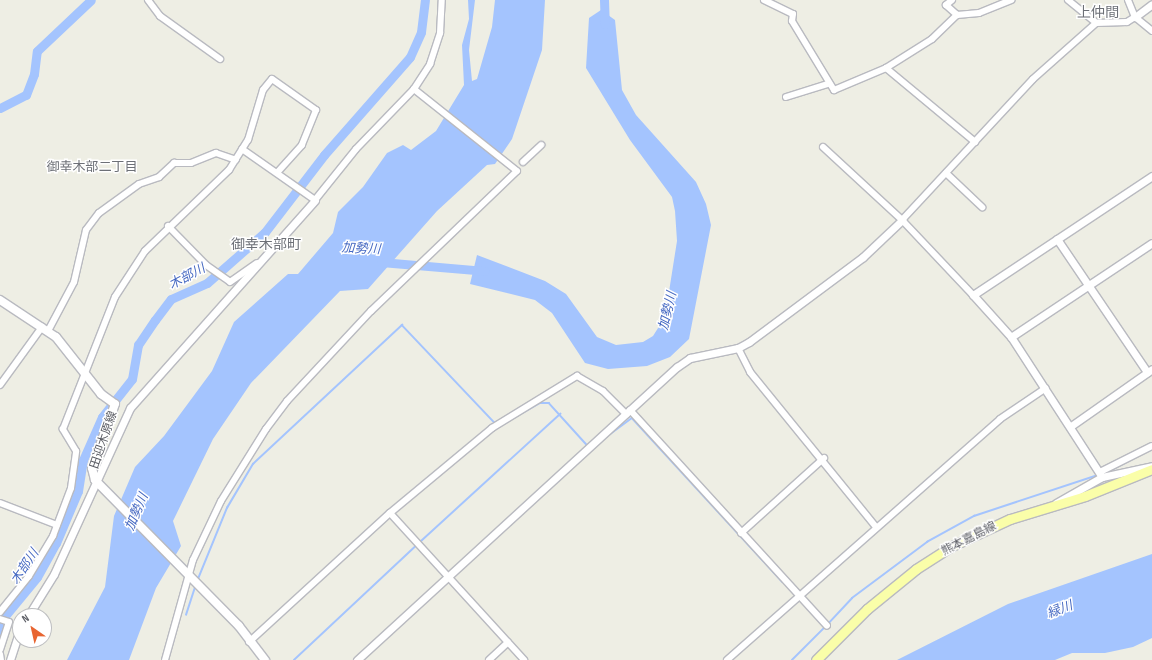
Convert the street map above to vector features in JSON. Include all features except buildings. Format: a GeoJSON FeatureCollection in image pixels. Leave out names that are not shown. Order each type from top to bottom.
{"type":"FeatureCollection","features":[{"type":"Feature","properties":{"kind":"main road","name":"田迎木原線"},"geometry":{"type":"LineString","coordinates":[[0,300],[45,329],[106,397],[115,404],[92,468],[95,480],[239,626],[249,642],[265,660]]}},
{"type":"Feature","properties":{"kind":"main road","name":"熊本嘉島線"},"geometry":{"type":"LineString","coordinates":[[816,660],[867,609],[916,569],[970,537],[1152,468]]}},
{"type":"Feature","properties":{"kind":"street"},"geometry":{"type":"LineString","coordinates":[[148,0],[160,16],[220,59]]}},
{"type":"Feature","properties":{"kind":"street"},"geometry":{"type":"LineString","coordinates":[[33,608],[54,574],[95,480],[130,408],[315,200],[356,149],[416,91],[434,56],[440,33],[442,0]]}},
{"type":"Feature","properties":{"kind":"street"},"geometry":{"type":"LineString","coordinates":[[764,0],[793,14],[792,21],[828,84],[834,90],[886,68],[932,39],[957,15],[979,13],[1012,0]]}},
{"type":"Feature","properties":{"kind":"street"},"geometry":{"type":"LineString","coordinates":[[952,0],[946,5],[957,15]]}},
{"type":"Feature","properties":{"kind":"street"},"geometry":{"type":"LineString","coordinates":[[1068,0],[1096,23]]}},
{"type":"Feature","properties":{"kind":"street"},"geometry":{"type":"LineString","coordinates":[[1128,0],[1135,17],[1152,30]]}},
{"type":"Feature","properties":{"kind":"street"},"geometry":{"type":"LineString","coordinates":[[357,660],[628,412],[690,358],[738,348],[863,257],[902,220],[1033,79],[1096,23],[1127,22],[1152,4]]}},
{"type":"Feature","properties":{"kind":"street"},"geometry":{"type":"LineString","coordinates":[[886,68],[975,142]]}},
{"type":"Feature","properties":{"kind":"street"},"geometry":{"type":"LineString","coordinates":[[0,612],[29,576],[56,525],[71,488],[76,455],[63,429],[115,297],[145,251],[168,226],[214,186],[236,160],[242,149],[263,90],[272,79],[316,110],[302,145],[278,172]]}},
{"type":"Feature","properties":{"kind":"street"},"geometry":{"type":"LineString","coordinates":[[786,97],[828,84]]}},
{"type":"Feature","properties":{"kind":"street"},"geometry":{"type":"LineString","coordinates":[[165,660],[189,576],[221,501],[287,401],[371,311],[517,171],[416,91]]}},
{"type":"Feature","properties":{"kind":"street"},"geometry":{"type":"LineString","coordinates":[[524,162],[540,145]]}},
{"type":"Feature","properties":{"kind":"street"},"geometry":{"type":"LineString","coordinates":[[823,147],[902,220],[1011,337],[1071,426],[1101,474]]}},
{"type":"Feature","properties":{"kind":"street"},"geometry":{"type":"LineString","coordinates":[[242,149],[278,172],[315,200]]}},
{"type":"Feature","properties":{"kind":"street"},"geometry":{"type":"LineString","coordinates":[[0,386],[45,329],[74,282],[86,230],[99,212],[139,184],[159,177],[174,163],[191,163],[216,152],[236,160]]}},
{"type":"Feature","properties":{"kind":"street"},"geometry":{"type":"LineString","coordinates":[[946,173],[982,207]]}},
{"type":"Feature","properties":{"kind":"street"},"geometry":{"type":"LineString","coordinates":[[973,295],[1152,176]]}},
{"type":"Feature","properties":{"kind":"street"},"geometry":{"type":"LineString","coordinates":[[168,226],[209,267],[230,282],[260,261]]}},
{"type":"Feature","properties":{"kind":"street"},"geometry":{"type":"LineString","coordinates":[[1057,239],[1150,371],[1071,426]]}},
{"type":"Feature","properties":{"kind":"street"},"geometry":{"type":"LineString","coordinates":[[1011,337],[1152,244]]}},
{"type":"Feature","properties":{"kind":"street"},"geometry":{"type":"LineString","coordinates":[[738,348],[750,372],[821,460]]}},
{"type":"Feature","properties":{"kind":"street"},"geometry":{"type":"LineString","coordinates":[[249,642],[390,513],[492,428],[577,376],[604,391],[628,412],[799,594],[827,626]]}},
{"type":"Feature","properties":{"kind":"street"},"geometry":{"type":"LineString","coordinates":[[727,660],[799,594],[1000,419],[1046,388]]}},
{"type":"Feature","properties":{"kind":"street"},"geometry":{"type":"LineString","coordinates":[[1049,507],[1101,474],[1152,446]]}},
{"type":"Feature","properties":{"kind":"street"},"geometry":{"type":"LineString","coordinates":[[741,533],[824,458],[876,527]]}},
{"type":"Feature","properties":{"kind":"street"},"geometry":{"type":"LineString","coordinates":[[1101,474],[1152,468]]}},
{"type":"Feature","properties":{"kind":"street"},"geometry":{"type":"LineString","coordinates":[[0,503],[56,525]]}},
{"type":"Feature","properties":{"kind":"street"},"geometry":{"type":"LineString","coordinates":[[390,513],[524,660]]}},
{"type":"Feature","properties":{"kind":"street"},"geometry":{"type":"LineString","coordinates":[[0,619],[9,622],[0,650]]}},
{"type":"Feature","properties":{"kind":"street"},"geometry":{"type":"LineString","coordinates":[[489,660],[508,642]]}},
{"type":"Feature","properties":{"kind":"street"},"geometry":{"type":"LineString","coordinates":[[10,660],[14,648]]}},
{"type":"Feature","properties":{"kind":"street"},"geometry":{"type":"LineString","coordinates":[[0,654],[1,660]]}},
{"type":"Feature","properties":{"kind":"water"},"geometry":{"type":"Polygon","coordinates":[[[468,0],[475,0],[469,50],[472,81],[477,79],[492,27],[495,0],[545,0],[542,50],[512,139],[495,164],[487,165],[437,211],[368,289],[340,291],[251,383],[213,439],[173,521],[181,546],[156,588],[129,660],[67,660],[105,587],[114,516],[135,467],[164,436],[212,371],[234,322],[288,274],[298,274],[333,233],[338,212],[363,187],[387,153],[403,145],[411,150],[436,131],[464,85],[462,45],[469,19],[468,0]]]}},
{"type":"Feature","properties":{"kind":"water"},"geometry":{"type":"Polygon","coordinates":[[[601,10],[615,20],[622,90],[636,115],[696,182],[706,204],[711,225],[689,339],[670,357],[647,366],[608,369],[585,363],[552,313],[535,300],[470,284],[477,255],[545,281],[566,294],[597,337],[616,345],[643,342],[653,336],[665,317],[677,241],[675,211],[672,197],[630,140],[586,68],[589,18],[601,10]]]}},
{"type":"Feature","properties":{"kind":"water","name":"緑川"},"geometry":{"type":"Polygon","coordinates":[[[1152,554],[1152,638],[1133,647],[1105,653],[1072,653],[1055,660],[897,660],[1008,604],[1152,554]]]}},
{"type":"Feature","properties":{"kind":"waterway"},"geometry":{"type":"LineString","coordinates":[[0,108],[26,95],[34,74],[37,51],[91,0]]}},
{"type":"Feature","properties":{"kind":"waterway","name":"木部川"},"geometry":{"type":"LineString","coordinates":[[0,630],[5,616],[37,577],[56,543],[78,491],[83,460],[102,417],[132,379],[138,345],[171,299],[207,283],[265,232],[324,155],[410,57],[421,32],[425,0]]}},
{"type":"Feature","properties":{"kind":"waterway","name":"加勢川"},"geometry":{"type":"LineString","coordinates":[[604,0],[605,24]]}},
{"type":"Feature","properties":{"kind":"waterway","name":"加勢川"},"geometry":{"type":"LineString","coordinates":[[381,262],[485,271]]}},
{"type":"Feature","properties":{"kind":"waterway"},"geometry":{"type":"LineString","coordinates":[[198,579],[227,508],[253,464],[402,325],[496,424]]}},
{"type":"Feature","properties":{"kind":"waterway"},"geometry":{"type":"LineString","coordinates":[[498,427],[540,403],[549,403],[588,446]]}},
{"type":"Feature","properties":{"kind":"waterway"},"geometry":{"type":"LineString","coordinates":[[420,542],[560,414]]}},
{"type":"Feature","properties":{"kind":"waterway"},"geometry":{"type":"LineString","coordinates":[[590,449],[632,418],[782,581]]}},
{"type":"Feature","properties":{"kind":"waterway"},"geometry":{"type":"LineString","coordinates":[[1108,472],[1138,456]]}},
{"type":"Feature","properties":{"kind":"waterway"},"geometry":{"type":"LineString","coordinates":[[828,624],[852,598],[927,542],[974,516],[1098,475]]}},
{"type":"Feature","properties":{"kind":"waterway"},"geometry":{"type":"LineString","coordinates":[[294,660],[417,545]]}},
{"type":"Feature","properties":{"kind":"waterway"},"geometry":{"type":"LineString","coordinates":[[186,615],[195,588]]}},
{"type":"Feature","properties":{"kind":"waterway"},"geometry":{"type":"LineString","coordinates":[[792,660],[825,627]]}},
{"type":"Feature","properties":{"kind":"district","name":"上仲間"},"geometry":{"type":"Point","coordinates":[1098,13]}},
{"type":"Feature","properties":{"kind":"district","name":"御幸木部二丁目"},"geometry":{"type":"Point","coordinates":[92,167]}},
{"type":"Feature","properties":{"kind":"district","name":"御幸木部町"},"geometry":{"type":"Point","coordinates":[266,245]}}]}
